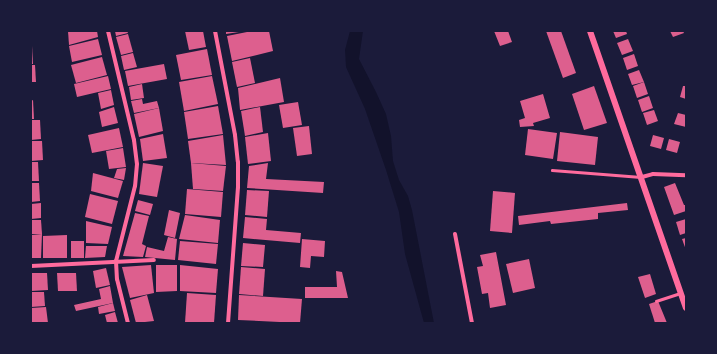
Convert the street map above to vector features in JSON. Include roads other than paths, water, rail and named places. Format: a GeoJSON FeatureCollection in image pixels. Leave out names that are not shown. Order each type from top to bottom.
{"type":"FeatureCollection","features":[{"type":"Feature","properties":{"kind":"street"},"geometry":{"type":"LineString","coordinates":[[108,31],[134,140],[137,164],[135,186],[116,261],[117,279],[128,323]]}},
{"type":"Feature","properties":{"kind":"street"},"geometry":{"type":"LineString","coordinates":[[215,31],[235,135],[238,162],[238,187],[228,323]]}},
{"type":"Feature","properties":{"kind":"street"},"geometry":{"type":"LineString","coordinates":[[590,31],[642,177],[686,308]]}},
{"type":"Feature","properties":{"kind":"street"},"geometry":{"type":"LineString","coordinates":[[642,177],[653,174],[686,175]]}},
{"type":"Feature","properties":{"kind":"street"},"geometry":{"type":"LineString","coordinates":[[455,234],[472,323]]}},
{"type":"Feature","properties":{"kind":"street"},"geometry":{"type":"LineString","coordinates":[[31,266],[154,260]]}},
{"type":"Feature","properties":{"kind":"lane"},"geometry":{"type":"LineString","coordinates":[[552,170],[642,177]]}},
{"type":"Feature","properties":{"kind":"lane"},"geometry":{"type":"LineString","coordinates":[[656,301],[681,293]]}}]}
